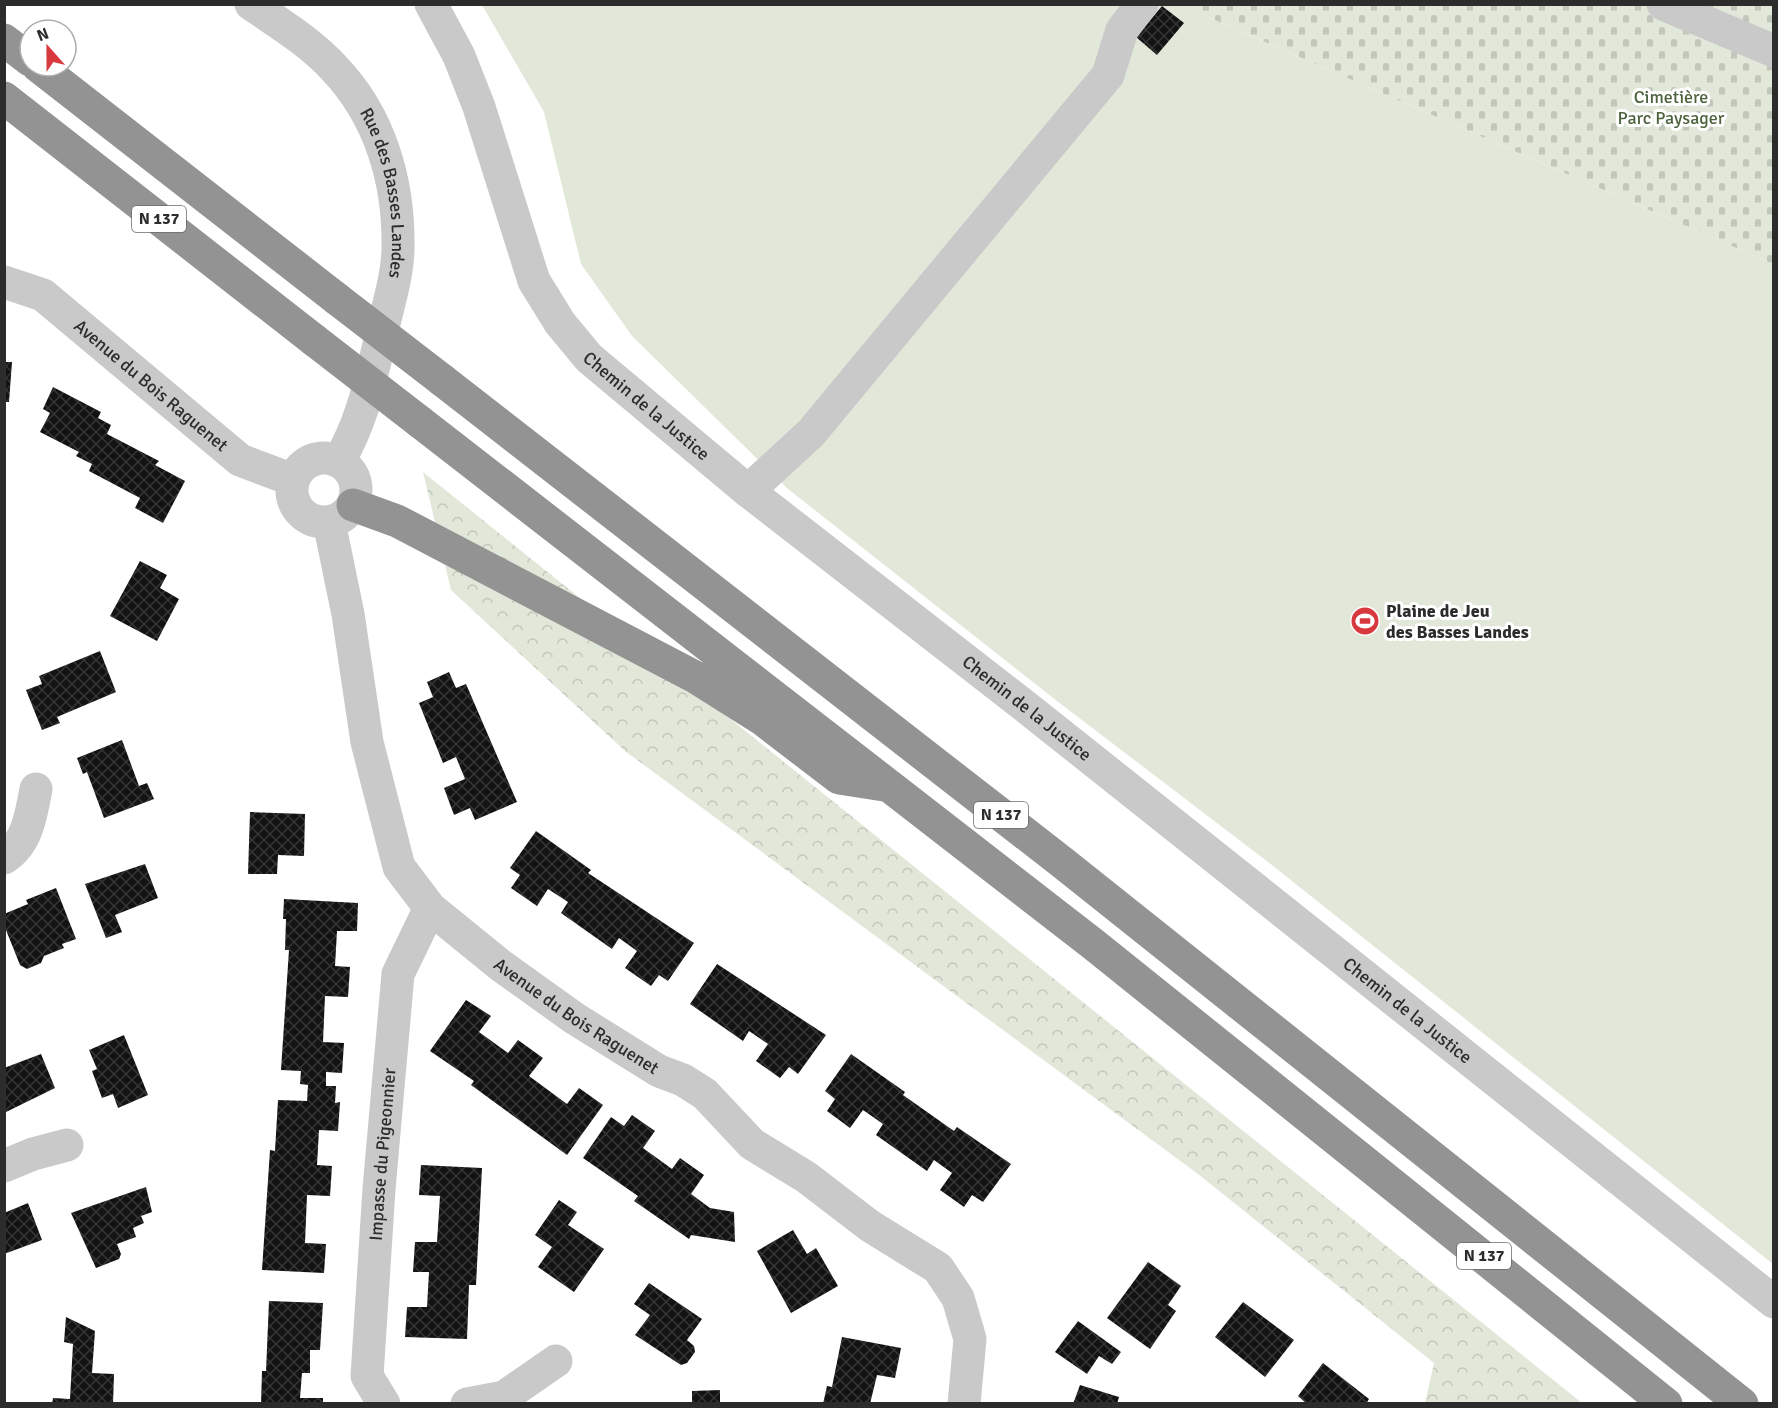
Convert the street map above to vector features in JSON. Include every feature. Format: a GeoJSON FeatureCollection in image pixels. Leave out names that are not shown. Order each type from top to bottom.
{"type":"FeatureCollection","features":[{"type":"Feature","properties":{"kind":"highway"},"geometry":{"type":"LineString","coordinates":[[4,40],[18,51]]}},
{"type":"Feature","properties":{"kind":"highway","name":"N 137"},"geometry":{"type":"LineString","coordinates":[[53,78],[1110,900],[1742,1404]]}},
{"type":"Feature","properties":{"kind":"highway","name":"N 137"},"geometry":{"type":"LineString","coordinates":[[4,98],[885,785],[1000,871],[1283,1094],[1666,1404]]}},
{"type":"Feature","properties":{"kind":"highway"},"geometry":{"type":"LineString","coordinates":[[341,513],[397,521],[696,678],[762,719],[839,778],[885,785]]}},
{"type":"Feature","properties":{"kind":"street","name":"Rue des Basses Landes"},"geometry":{"type":"LineString","coordinates":[[251,4],[302,39],[333,67],[356,93],[373,123],[388,160],[395,201],[398,249],[391,291],[361,418],[339,461]]}},
{"type":"Feature","properties":{"kind":"street","name":"Chemin de la Justice"},"geometry":{"type":"LineString","coordinates":[[431,4],[459,56],[479,107],[534,281],[560,323],[589,358],[748,490],[1026,707],[1773,1302]]}},
{"type":"Feature","properties":{"kind":"street"},"geometry":{"type":"LineString","coordinates":[[748,490],[811,433],[1108,75],[1122,30],[1142,4]]}},
{"type":"Feature","properties":{"kind":"street"},"geometry":{"type":"LineString","coordinates":[[1662,4],[1773,51]]}},
{"type":"Feature","properties":{"kind":"street","name":"Avenue du Bois Raguenet"},"geometry":{"type":"LineString","coordinates":[[8,283],[43,296],[240,460],[292,480]]}},
{"type":"Feature","properties":{"kind":"street"},"geometry":{"type":"LineString","coordinates":[[328,457],[339,461],[347,467],[356,485],[341,513],[318,522],[299,511],[291,491],[292,480],[306,462],[328,457]]}},
{"type":"Feature","properties":{"kind":"street","name":"Avenue du Bois Raguenet"},"geometry":{"type":"LineString","coordinates":[[341,513],[348,614],[367,742],[399,867],[429,908],[500,965],[574,1018],[659,1071],[683,1080],[705,1094],[752,1144],[806,1177],[870,1226],[938,1268],[958,1298],[970,1339],[964,1404]]}},
{"type":"Feature","properties":{"kind":"street"},"geometry":{"type":"LineString","coordinates":[[4,858],[12,853],[27,832],[36,789]]}},
{"type":"Feature","properties":{"kind":"street","name":"Impasse du Pigeonnier"},"geometry":{"type":"LineString","coordinates":[[384,1404],[367,1376],[388,1066],[398,974],[429,908]]}},
{"type":"Feature","properties":{"kind":"street"},"geometry":{"type":"LineString","coordinates":[[4,1166],[33,1154],[67,1145]]}},
{"type":"Feature","properties":{"kind":"street"},"geometry":{"type":"LineString","coordinates":[[467,1404],[504,1397],[556,1361]]}},
{"type":"Feature","properties":{"kind":"green space","name":"Cimetière Parc Paysager"},"geometry":{"type":"Polygon","coordinates":[[[1200,4],[1773,5],[1773,264],[1194,11],[1200,4]]]}},
{"type":"Feature","properties":{"kind":"green space","name":"Plaine de Jeu des Basses Landes"},"geometry":{"type":"Polygon","coordinates":[[[482,5],[1200,5],[1194,11],[1773,264],[1773,1264],[1268,862],[1057,701],[788,489],[632,336],[581,264],[544,112],[482,5]]]}},
{"type":"Feature","properties":{"kind":"green space"},"geometry":{"type":"Polygon","coordinates":[[[423,472],[1582,1403],[1425,1403],[1434,1363],[1198,1174],[625,751],[451,590],[423,472]]]}},
{"type":"Feature","properties":{"kind":"building"},"geometry":{"type":"Polygon","coordinates":[[[1162,6],[1184,23],[1157,55],[1136,37],[1162,6]]]}},
{"type":"Feature","properties":{"kind":"building"},"geometry":{"type":"Polygon","coordinates":[[[4,362],[12,362],[9,402],[4,402],[4,362]]]}},
{"type":"Feature","properties":{"kind":"building"},"geometry":{"type":"Polygon","coordinates":[[[53,387],[101,412],[98,418],[111,425],[107,434],[159,461],[155,465],[185,481],[163,523],[135,508],[140,498],[89,471],[92,464],[76,456],[79,452],[40,432],[50,413],[43,409],[53,387]]]}},
{"type":"Feature","properties":{"kind":"building"},"geometry":{"type":"Polygon","coordinates":[[[140,561],[167,575],[160,588],[179,599],[157,641],[110,616],[140,561]]]}},
{"type":"Feature","properties":{"kind":"building"},"geometry":{"type":"Polygon","coordinates":[[[100,651],[116,692],[57,717],[60,723],[42,730],[26,690],[42,684],[39,676],[100,651]]]}},
{"type":"Feature","properties":{"kind":"building"},"geometry":{"type":"Polygon","coordinates":[[[449,672],[456,688],[466,684],[517,802],[475,820],[470,808],[454,815],[444,788],[465,779],[456,757],[443,763],[419,703],[433,697],[427,682],[449,672]]]}},
{"type":"Feature","properties":{"kind":"building"},"geometry":{"type":"Polygon","coordinates":[[[122,740],[139,786],[147,783],[154,799],[104,818],[87,772],[83,774],[77,758],[122,740]]]}},
{"type":"Feature","properties":{"kind":"building"},"geometry":{"type":"Polygon","coordinates":[[[250,812],[305,814],[304,856],[278,855],[277,874],[248,874],[250,812]]]}},
{"type":"Feature","properties":{"kind":"building"},"geometry":{"type":"Polygon","coordinates":[[[536,831],[591,870],[588,873],[694,943],[668,981],[659,975],[651,986],[625,968],[637,951],[619,938],[612,949],[561,913],[568,902],[548,889],[537,906],[511,888],[520,875],[510,868],[536,831]]]}},
{"type":"Feature","properties":{"kind":"building"},"geometry":{"type":"Polygon","coordinates":[[[145,864],[158,898],[115,915],[122,932],[106,938],[85,884],[145,864]]]}},
{"type":"Feature","properties":{"kind":"building"},"geometry":{"type":"Polygon","coordinates":[[[56,888],[76,939],[62,944],[64,948],[44,956],[41,963],[27,969],[20,965],[4,925],[4,914],[28,904],[26,900],[56,888]]]}},
{"type":"Feature","properties":{"kind":"building"},"geometry":{"type":"Polygon","coordinates":[[[284,899],[358,903],[357,931],[337,931],[335,966],[350,967],[348,997],[325,996],[323,1042],[344,1043],[342,1073],[326,1072],[326,1086],[336,1086],[335,1103],[340,1102],[338,1131],[319,1130],[317,1165],[332,1166],[330,1196],[307,1195],[305,1243],[326,1244],[324,1273],[262,1270],[270,1150],[275,1151],[278,1100],[307,1101],[308,1085],[300,1084],[301,1071],[281,1070],[289,950],[285,950],[284,899]]]}},
{"type":"Feature","properties":{"kind":"building"},"geometry":{"type":"Polygon","coordinates":[[[717,964],[826,1035],[798,1074],[789,1067],[780,1078],[756,1061],[768,1044],[749,1031],[743,1041],[690,1004],[717,964]]]}},
{"type":"Feature","properties":{"kind":"building"},"geometry":{"type":"Polygon","coordinates":[[[466,1000],[491,1016],[479,1032],[508,1053],[518,1040],[543,1058],[529,1076],[567,1104],[579,1088],[603,1105],[567,1155],[471,1085],[474,1081],[430,1051],[466,1000]]]}},
{"type":"Feature","properties":{"kind":"building"},"geometry":{"type":"Polygon","coordinates":[[[124,1035],[148,1095],[118,1108],[113,1094],[102,1098],[92,1071],[97,1069],[89,1050],[124,1035]]]}},
{"type":"Feature","properties":{"kind":"building"},"geometry":{"type":"Polygon","coordinates":[[[41,1054],[55,1088],[4,1113],[4,1068],[41,1054]]]}},
{"type":"Feature","properties":{"kind":"building"},"geometry":{"type":"Polygon","coordinates":[[[851,1054],[905,1092],[903,1095],[954,1131],[957,1127],[1011,1164],[983,1202],[972,1195],[964,1207],[940,1190],[952,1173],[934,1160],[927,1171],[876,1135],[883,1124],[863,1110],[850,1128],[827,1111],[835,1099],[825,1091],[851,1054]]]}},
{"type":"Feature","properties":{"kind":"building"},"geometry":{"type":"Polygon","coordinates":[[[632,1115],[655,1131],[643,1148],[672,1169],[680,1158],[704,1175],[691,1194],[710,1208],[734,1212],[735,1242],[691,1235],[689,1239],[634,1201],[638,1196],[583,1158],[611,1117],[624,1126],[632,1115]]]}},
{"type":"Feature","properties":{"kind":"building"},"geometry":{"type":"Polygon","coordinates":[[[421,1165],[482,1168],[476,1285],[469,1285],[467,1339],[405,1337],[407,1307],[427,1307],[429,1272],[413,1272],[415,1242],[437,1242],[440,1196],[419,1195],[421,1165]]]}},
{"type":"Feature","properties":{"kind":"building"},"geometry":{"type":"Polygon","coordinates":[[[146,1187],[152,1212],[141,1216],[144,1223],[133,1228],[136,1237],[117,1244],[121,1254],[119,1259],[96,1268],[71,1213],[146,1187]]]}},
{"type":"Feature","properties":{"kind":"building"},"geometry":{"type":"Polygon","coordinates":[[[559,1200],[577,1212],[568,1225],[604,1249],[574,1292],[538,1267],[552,1247],[535,1235],[559,1200]]]}},
{"type":"Feature","properties":{"kind":"building"},"geometry":{"type":"Polygon","coordinates":[[[28,1203],[42,1240],[4,1254],[4,1213],[28,1203]]]}},
{"type":"Feature","properties":{"kind":"building"},"geometry":{"type":"Polygon","coordinates":[[[793,1230],[807,1254],[816,1248],[838,1286],[791,1313],[757,1251],[793,1230]]]}},
{"type":"Feature","properties":{"kind":"building"},"geometry":{"type":"Polygon","coordinates":[[[1148,1262],[1181,1286],[1168,1305],[1176,1311],[1150,1349],[1107,1318],[1148,1262]]]}},
{"type":"Feature","properties":{"kind":"building"},"geometry":{"type":"Polygon","coordinates":[[[649,1283],[702,1319],[687,1340],[694,1346],[695,1352],[687,1363],[681,1365],[635,1335],[650,1315],[634,1304],[649,1283]]]}},
{"type":"Feature","properties":{"kind":"building"},"geometry":{"type":"Polygon","coordinates":[[[269,1301],[323,1303],[320,1350],[310,1350],[310,1373],[302,1373],[300,1398],[323,1398],[323,1404],[261,1404],[262,1371],[266,1371],[269,1301]]]}},
{"type":"Feature","properties":{"kind":"building"},"geometry":{"type":"Polygon","coordinates":[[[1243,1302],[1294,1340],[1265,1377],[1215,1337],[1243,1302]]]}},
{"type":"Feature","properties":{"kind":"building"},"geometry":{"type":"Polygon","coordinates":[[[66,1317],[95,1331],[92,1373],[114,1374],[113,1404],[52,1404],[53,1398],[70,1399],[73,1344],[64,1342],[66,1317]]]}},
{"type":"Feature","properties":{"kind":"building"},"geometry":{"type":"Polygon","coordinates":[[[1078,1321],[1121,1352],[1112,1364],[1099,1356],[1087,1374],[1055,1352],[1078,1321]]]}},
{"type":"Feature","properties":{"kind":"building"},"geometry":{"type":"Polygon","coordinates":[[[842,1337],[901,1348],[895,1378],[877,1375],[870,1404],[823,1404],[827,1386],[832,1387],[842,1337]]]}},
{"type":"Feature","properties":{"kind":"building"},"geometry":{"type":"Polygon","coordinates":[[[1323,1363],[1369,1399],[1366,1404],[1307,1404],[1298,1396],[1323,1363]]]}},
{"type":"Feature","properties":{"kind":"building"},"geometry":{"type":"Polygon","coordinates":[[[1080,1385],[1119,1397],[1117,1404],[1073,1404],[1080,1385]]]}},
{"type":"Feature","properties":{"kind":"building"},"geometry":{"type":"Polygon","coordinates":[[[720,1390],[720,1404],[692,1404],[692,1391],[720,1390]]]}},
{"type":"Feature","properties":{"kind":"place","name":"Plaine de Jeu des Basses Landes"},"geometry":{"type":"Point","coordinates":[1365,621]}}]}
